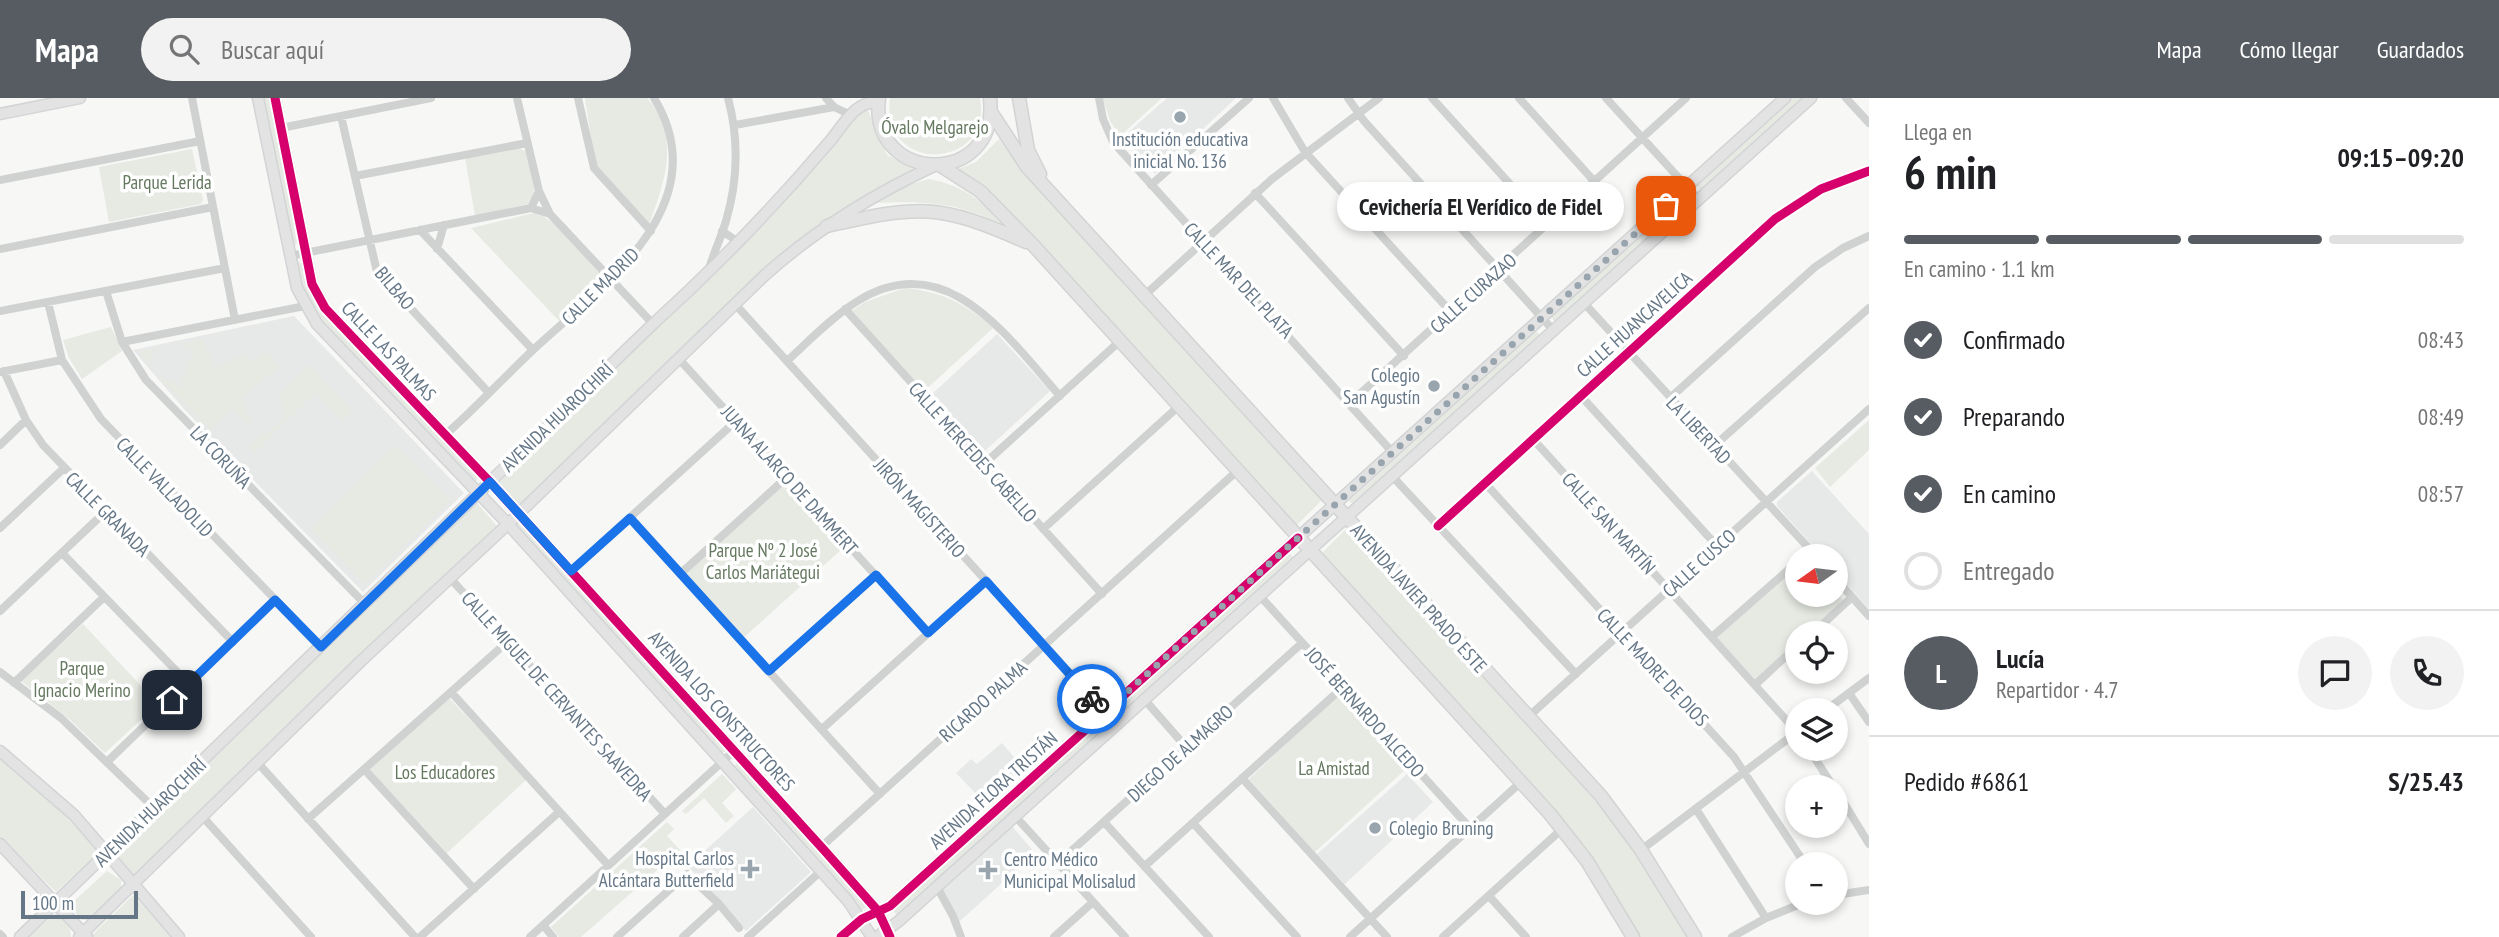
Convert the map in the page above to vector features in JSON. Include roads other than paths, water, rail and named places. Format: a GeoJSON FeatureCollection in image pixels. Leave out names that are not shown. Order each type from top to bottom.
{"type":"FeatureCollection","features":[{"type":"Feature","properties":{"kind":"main road"},"geometry":{"type":"LineString","coordinates":[[0,114],[80,98]]}},
{"type":"Feature","properties":{"kind":"main road","name":"CALLE LAS PALMAS"},"geometry":{"type":"LineString","coordinates":[[258,98],[297,288],[305,306],[324,334],[508,524]]}},
{"type":"Feature","properties":{"kind":"main road","name":"CALLE LAS PALMAS"},"geometry":{"type":"LineString","coordinates":[[275,98],[312,284],[331,317],[519,514]]}},
{"type":"Feature","properties":{"kind":"main road"},"geometry":{"type":"LineString","coordinates":[[938,166],[966,156],[976,147],[987,131],[991,107],[998,98]]}},
{"type":"Feature","properties":{"kind":"main road"},"geometry":{"type":"LineString","coordinates":[[1018,98],[1028,150],[1041,178],[1056,197]]}},
{"type":"Feature","properties":{"kind":"main road","name":"AVENIDA FLORA TRISTÁN"},"geometry":{"type":"LineString","coordinates":[[862,919],[890,906],[1394,454],[1785,98]]}},
{"type":"Feature","properties":{"kind":"main road","name":"AVENIDA FLORA TRISTÁN"},"geometry":{"type":"LineString","coordinates":[[885,935],[1811,98]]}},
{"type":"Feature","properties":{"kind":"main road"},"geometry":{"type":"LineString","coordinates":[[879,100],[882,129],[897,152],[908,159],[938,166],[980,191],[1033,245],[1562,829],[1594,871],[1633,937]]}},
{"type":"Feature","properties":{"kind":"main road","name":"AVENIDA HUAROCHIRÍ"},"geometry":{"type":"LineString","coordinates":[[20,937],[653,324],[708,275],[740,243],[861,105],[879,100]]}},
{"type":"Feature","properties":{"kind":"main road","name":"AVENIDA JAVIER PRADO ESTE"},"geometry":{"type":"LineString","coordinates":[[991,107],[1019,157],[1601,796],[1641,850],[1695,937]]}},
{"type":"Feature","properties":{"kind":"main road","name":"AVENIDA HUAROCHIRÍ"},"geometry":{"type":"LineString","coordinates":[[83,936],[132,883],[786,257],[827,226],[883,191],[938,166]]}},
{"type":"Feature","properties":{"kind":"main road"},"geometry":{"type":"LineString","coordinates":[[827,226],[897,210],[926,210],[957,214],[1033,245]]}},
{"type":"Feature","properties":{"kind":"main road","name":"AVENIDA LOS CONSTRUCTORES"},"geometry":{"type":"LineString","coordinates":[[519,514],[878,911],[885,935]]}},
{"type":"Feature","properties":{"kind":"main road","name":"AVENIDA LOS CONSTRUCTORES"},"geometry":{"type":"LineString","coordinates":[[508,524],[821,871],[862,919],[872,937]]}},
{"type":"Feature","properties":{"kind":"main road"},"geometry":{"type":"LineString","coordinates":[[0,751],[54,795],[179,937]]}},
{"type":"Feature","properties":{"kind":"main road"},"geometry":{"type":"LineString","coordinates":[[0,844],[57,902],[83,936]]}},
{"type":"Feature","properties":{"kind":"street"},"geometry":{"type":"LineString","coordinates":[[192,98],[235,320]]}},
{"type":"Feature","properties":{"kind":"street"},"geometry":{"type":"LineString","coordinates":[[281,128],[431,98]]}},
{"type":"Feature","properties":{"kind":"street"},"geometry":{"type":"LineString","coordinates":[[517,98],[539,191],[550,214],[653,324]]}},
{"type":"Feature","properties":{"kind":"street"},"geometry":{"type":"LineString","coordinates":[[578,98],[594,168],[651,231]]}},
{"type":"Feature","properties":{"kind":"street","name":"CALLE MADRID"},"geometry":{"type":"LineString","coordinates":[[445,435],[533,350],[613,279],[651,231],[669,190],[673,168],[664,115],[654,98]]}},
{"type":"Feature","properties":{"kind":"street"},"geometry":{"type":"LineString","coordinates":[[708,275],[735,178],[735,125],[728,98]]}},
{"type":"Feature","properties":{"kind":"street"},"geometry":{"type":"LineString","coordinates":[[826,98],[834,107],[851,115]]}},
{"type":"Feature","properties":{"kind":"street","name":"CALLE MAR DEL PLATA"},"geometry":{"type":"LineString","coordinates":[[1099,98],[1103,119],[1113,142],[1351,402],[1394,454]]}},
{"type":"Feature","properties":{"kind":"street"},"geometry":{"type":"LineString","coordinates":[[1151,185],[1249,98]]}},
{"type":"Feature","properties":{"kind":"street"},"geometry":{"type":"LineString","coordinates":[[1273,98],[1305,152],[1451,312]]}},
{"type":"Feature","properties":{"kind":"street"},"geometry":{"type":"LineString","coordinates":[[1348,98],[1358,113],[1554,331]]}},
{"type":"Feature","properties":{"kind":"street"},"geometry":{"type":"LineString","coordinates":[[1146,294],[1255,193],[1305,152],[1379,98]]}},
{"type":"Feature","properties":{"kind":"street"},"geometry":{"type":"LineString","coordinates":[[1432,98],[1547,225]]}},
{"type":"Feature","properties":{"kind":"street"},"geometry":{"type":"LineString","coordinates":[[1519,98],[1594,181]]}},
{"type":"Feature","properties":{"kind":"street"},"geometry":{"type":"LineString","coordinates":[[1606,98],[1698,199]]}},
{"type":"Feature","properties":{"kind":"street","name":"CALLE CURAZAO"},"geometry":{"type":"LineString","coordinates":[[1351,402],[1686,98]]}},
{"type":"Feature","properties":{"kind":"street"},"geometry":{"type":"LineString","coordinates":[[1846,98],[1869,123]]}},
{"type":"Feature","properties":{"kind":"street"},"geometry":{"type":"LineString","coordinates":[[735,125],[834,107]]}},
{"type":"Feature","properties":{"kind":"street"},"geometry":{"type":"LineString","coordinates":[[834,107],[839,130]]}},
{"type":"Feature","properties":{"kind":"street","name":"BILBAO"},"geometry":{"type":"LineString","coordinates":[[341,116],[377,272],[489,393]]}},
{"type":"Feature","properties":{"kind":"street"},"geometry":{"type":"LineString","coordinates":[[0,180],[200,141]]}},
{"type":"Feature","properties":{"kind":"street"},"geometry":{"type":"LineString","coordinates":[[355,176],[527,143]]}},
{"type":"Feature","properties":{"kind":"street","name":"CALLE HUANCAVELICA"},"geometry":{"type":"LineString","coordinates":[[1438,526],[1787,210],[1821,188],[1869,171]]}},
{"type":"Feature","properties":{"kind":"street"},"geometry":{"type":"LineString","coordinates":[[531,208],[539,191]]}},
{"type":"Feature","properties":{"kind":"street"},"geometry":{"type":"LineString","coordinates":[[1255,193],[1404,356]]}},
{"type":"Feature","properties":{"kind":"street"},"geometry":{"type":"LineString","coordinates":[[0,249],[213,207]]}},
{"type":"Feature","properties":{"kind":"street"},"geometry":{"type":"LineString","coordinates":[[290,256],[531,208],[550,214]]}},
{"type":"Feature","properties":{"kind":"street"},"geometry":{"type":"LineString","coordinates":[[437,249],[444,225]]}},
{"type":"Feature","properties":{"kind":"street"},"geometry":{"type":"LineString","coordinates":[[419,230],[533,350]]}},
{"type":"Feature","properties":{"kind":"street"},"geometry":{"type":"LineString","coordinates":[[722,231],[740,243]]}},
{"type":"Feature","properties":{"kind":"street"},"geometry":{"type":"LineString","coordinates":[[1670,398],[1815,267],[1843,248],[1869,236]]}},
{"type":"Feature","properties":{"kind":"street"},"geometry":{"type":"LineString","coordinates":[[0,311],[225,268]]}},
{"type":"Feature","properties":{"kind":"street"},"geometry":{"type":"LineString","coordinates":[[787,361],[845,310],[864,297],[895,287],[925,286],[949,291],[986,314],[1060,396]]}},
{"type":"Feature","properties":{"kind":"street","name":"LA CORUÑA"},"geometry":{"type":"LineString","coordinates":[[106,291],[122,342],[146,380],[365,604]]}},
{"type":"Feature","properties":{"kind":"street","name":"CALLE VALLADOLID"},"geometry":{"type":"LineString","coordinates":[[48,302],[62,360],[101,419],[321,647]]}},
{"type":"Feature","properties":{"kind":"street","name":"LA LIBERTAD"},"geometry":{"type":"LineString","coordinates":[[1584,303],[1802,544]]}},
{"type":"Feature","properties":{"kind":"street","name":"JIRÓN MAGISTERIO"},"geometry":{"type":"LineString","coordinates":[[736,304],[1105,712]]}},
{"type":"Feature","properties":{"kind":"street"},"geometry":{"type":"LineString","coordinates":[[122,342],[305,306]]}},
{"type":"Feature","properties":{"kind":"street"},"geometry":{"type":"LineString","coordinates":[[1714,446],[1869,308]]}},
{"type":"Feature","properties":{"kind":"street","name":"CALLE MERCEDES CABELLO"},"geometry":{"type":"LineString","coordinates":[[845,310],[1102,594]]}},
{"type":"Feature","properties":{"kind":"street"},"geometry":{"type":"LineString","coordinates":[[984,464],[1120,341]]}},
{"type":"Feature","properties":{"kind":"street","name":"JUANA ALARCO DE DAMMERT"},"geometry":{"type":"LineString","coordinates":[[679,359],[928,633]]}},
{"type":"Feature","properties":{"kind":"street"},"geometry":{"type":"LineString","coordinates":[[2,372],[62,360]]}},
{"type":"Feature","properties":{"kind":"street","name":"CALLE GRANADA"},"geometry":{"type":"LineString","coordinates":[[2,372],[26,420],[63,469],[233,642]]}},
{"type":"Feature","properties":{"kind":"street"},"geometry":{"type":"LineString","coordinates":[[1581,396],[1717,546]]}},
{"type":"Feature","properties":{"kind":"street"},"geometry":{"type":"LineString","coordinates":[[1043,529],[1179,406]]}},
{"type":"Feature","properties":{"kind":"street","name":"CALLE CUSCO"},"geometry":{"type":"LineString","coordinates":[[1528,717],[1869,409]]}},
{"type":"Feature","properties":{"kind":"street"},"geometry":{"type":"LineString","coordinates":[[0,445],[26,420]]}},
{"type":"Feature","properties":{"kind":"street"},"geometry":{"type":"LineString","coordinates":[[571,571],[736,421]]}},
{"type":"Feature","properties":{"kind":"street","name":"CALLE SAN MARTÍN"},"geometry":{"type":"LineString","coordinates":[[1533,439],[1785,718]]}},
{"type":"Feature","properties":{"kind":"street"},"geometry":{"type":"LineString","coordinates":[[0,528],[63,469]]}},
{"type":"Feature","properties":{"kind":"street","name":"RICARDO PALMA"},"geometry":{"type":"LineString","coordinates":[[821,847],[1237,471]]}},
{"type":"Feature","properties":{"kind":"street"},"geometry":{"type":"LineString","coordinates":[[680,574],[787,477]]}},
{"type":"Feature","properties":{"kind":"street"},"geometry":{"type":"LineString","coordinates":[[1393,477],[1576,674]]}},
{"type":"Feature","properties":{"kind":"street","name":"CALLE MADRE DE DIOS"},"geometry":{"type":"LineString","coordinates":[[1485,483],[1745,771],[1797,852]]}},
{"type":"Feature","properties":{"kind":"street"},"geometry":{"type":"LineString","coordinates":[[0,611],[106,511]]}},
{"type":"Feature","properties":{"kind":"street"},"geometry":{"type":"LineString","coordinates":[[630,518],[880,794]]}},
{"type":"Feature","properties":{"kind":"street"},"geometry":{"type":"LineString","coordinates":[[62,554],[189,684]]}},
{"type":"Feature","properties":{"kind":"street"},"geometry":{"type":"LineString","coordinates":[[1713,636],[1785,573]]}},
{"type":"Feature","properties":{"kind":"street"},"geometry":{"type":"LineString","coordinates":[[769,671],[876,575]]}},
{"type":"Feature","properties":{"kind":"street","name":"CALLE MIGUEL DE CERVANTES SAAVEDRA"},"geometry":{"type":"LineString","coordinates":[[450,578],[506,643],[665,814]]}},
{"type":"Feature","properties":{"kind":"street"},"geometry":{"type":"LineString","coordinates":[[822,729],[986,581]]}},
{"type":"Feature","properties":{"kind":"street"},"geometry":{"type":"LineString","coordinates":[[1848,592],[1869,616]]}},
{"type":"Feature","properties":{"kind":"street","name":"JOSÉ BERNARDO ALCEDO"},"geometry":{"type":"LineString","coordinates":[[1260,596],[1471,828]]}},
{"type":"Feature","properties":{"kind":"street"},"geometry":{"type":"LineString","coordinates":[[15,682],[104,597]]}},
{"type":"Feature","properties":{"kind":"street"},"geometry":{"type":"LineString","coordinates":[[1826,621],[1852,597]]}},
{"type":"Feature","properties":{"kind":"street"},"geometry":{"type":"LineString","coordinates":[[108,761],[275,600]]}},
{"type":"Feature","properties":{"kind":"street"},"geometry":{"type":"LineString","coordinates":[[308,819],[506,643]]}},
{"type":"Feature","properties":{"kind":"street","name":"DIEGO DE ALMAGRO"},"geometry":{"type":"LineString","coordinates":[[1058,863],[1302,643]]}},
{"type":"Feature","properties":{"kind":"street"},"geometry":{"type":"LineString","coordinates":[[1756,684],[1785,657]]}},
{"type":"Feature","properties":{"kind":"street"},"geometry":{"type":"LineString","coordinates":[[0,673],[61,718],[154,808]]}},
{"type":"Feature","properties":{"kind":"street"},"geometry":{"type":"LineString","coordinates":[[1842,698],[1869,678]]}},
{"type":"Feature","properties":{"kind":"street"},"geometry":{"type":"LineString","coordinates":[[1145,866],[1343,687]]}},
{"type":"Feature","properties":{"kind":"street"},"geometry":{"type":"LineString","coordinates":[[451,692],[608,866]]}},
{"type":"Feature","properties":{"kind":"street"},"geometry":{"type":"LineString","coordinates":[[1849,693],[1869,722]]}},
{"type":"Feature","properties":{"kind":"street"},"geometry":{"type":"LineString","coordinates":[[1144,699],[1186,747]]}},
{"type":"Feature","properties":{"kind":"street"},"geometry":{"type":"LineString","coordinates":[[1641,850],[1785,741]]}},
{"type":"Feature","properties":{"kind":"street"},"geometry":{"type":"LineString","coordinates":[[530,937],[734,751]]}},
{"type":"Feature","properties":{"kind":"street"},"geometry":{"type":"LineString","coordinates":[[257,763],[415,937]]}},
{"type":"Feature","properties":{"kind":"street"},"geometry":{"type":"LineString","coordinates":[[364,769],[474,889]]}},
{"type":"Feature","properties":{"kind":"street"},"geometry":{"type":"LineString","coordinates":[[1242,778],[1387,937]]}},
{"type":"Feature","properties":{"kind":"street"},"geometry":{"type":"LineString","coordinates":[[1350,937],[1520,783]]}},
{"type":"Feature","properties":{"kind":"street"},"geometry":{"type":"LineString","coordinates":[[1696,809],[1766,918]]}},
{"type":"Feature","properties":{"kind":"street"},"geometry":{"type":"LineString","coordinates":[[1848,810],[1869,844]]}},
{"type":"Feature","properties":{"kind":"street"},"geometry":{"type":"LineString","coordinates":[[420,937],[559,812]]}},
{"type":"Feature","properties":{"kind":"street"},"geometry":{"type":"LineString","coordinates":[[202,816],[312,937]]}},
{"type":"Feature","properties":{"kind":"street"},"geometry":{"type":"LineString","coordinates":[[1015,816],[1125,937]]}},
{"type":"Feature","properties":{"kind":"street"},"geometry":{"type":"LineString","coordinates":[[1104,822],[1209,937]]}},
{"type":"Feature","properties":{"kind":"street"},"geometry":{"type":"LineString","coordinates":[[1193,823],[1297,937]]}},
{"type":"Feature","properties":{"kind":"street"},"geometry":{"type":"LineString","coordinates":[[1443,937],[1562,829]]}},
{"type":"Feature","properties":{"kind":"street"},"geometry":{"type":"LineString","coordinates":[[748,937],[821,871]]}},
{"type":"Feature","properties":{"kind":"street"},"geometry":{"type":"LineString","coordinates":[[617,937],[687,874],[719,904],[739,928]]}},
{"type":"Feature","properties":{"kind":"street"},"geometry":{"type":"LineString","coordinates":[[937,887],[961,937]]}},
{"type":"Feature","properties":{"kind":"street"},"geometry":{"type":"LineString","coordinates":[[1848,893],[1869,890]]}},
{"type":"Feature","properties":{"kind":"street"},"geometry":{"type":"LineString","coordinates":[[1489,896],[1526,937]]}},
{"type":"Feature","properties":{"kind":"street"},"geometry":{"type":"LineString","coordinates":[[1054,937],[1093,902]]}},
{"type":"Feature","properties":{"kind":"street"},"geometry":{"type":"LineString","coordinates":[[683,937],[719,904]]}},
{"type":"Feature","properties":{"kind":"street"},"geometry":{"type":"LineString","coordinates":[[1731,937],[1785,910]]}},
{"type":"Feature","properties":{"kind":"street"},"geometry":{"type":"LineString","coordinates":[[841,937],[862,919]]}},
{"type":"Feature","properties":{"kind":"street"},"geometry":{"type":"LineString","coordinates":[[543,925],[553,937]]}},
{"type":"Feature","properties":{"kind":"place","name":"Institución educativa inicial No. 136"},"geometry":{"type":"Point","coordinates":[1180,117]}},
{"type":"Feature","properties":{"kind":"place","name":"Cevichería El Verídico de Fidel"},"geometry":{"type":"Point","coordinates":[1666,206]}},
{"type":"Feature","properties":{"kind":"place","name":"Colegio San Agustín"},"geometry":{"type":"Point","coordinates":[1434,386]}},
{"type":"Feature","properties":{"kind":"place","name":"Colegio Bruning"},"geometry":{"type":"Point","coordinates":[1375,828]}},
{"type":"Feature","properties":{"kind":"place","name":"Hospital Carlos Alcántara Butterfield"},"geometry":{"type":"Point","coordinates":[750,869]}},
{"type":"Feature","properties":{"kind":"place","name":"Centro Médico Municipal Molisalud"},"geometry":{"type":"Point","coordinates":[988,870]}},
{"type":"Feature","properties":{"kind":"park label","name":"Óvalo Melgarejo"},"geometry":{"type":"Point","coordinates":[935,127]}},
{"type":"Feature","properties":{"kind":"park label","name":"Parque Lerida"},"geometry":{"type":"Point","coordinates":[167,182]}},
{"type":"Feature","properties":{"kind":"park label","name":"Parque Nº 2 José Carlos Mariátegui"},"geometry":{"type":"Point","coordinates":[763,561]}},
{"type":"Feature","properties":{"kind":"park label","name":"Parque Ignacio Merino"},"geometry":{"type":"Point","coordinates":[82,679]}},
{"type":"Feature","properties":{"kind":"park label","name":"La Amistad"},"geometry":{"type":"Point","coordinates":[1334,768]}},
{"type":"Feature","properties":{"kind":"park label","name":"Los Educadores"},"geometry":{"type":"Point","coordinates":[445,772]}}]}
